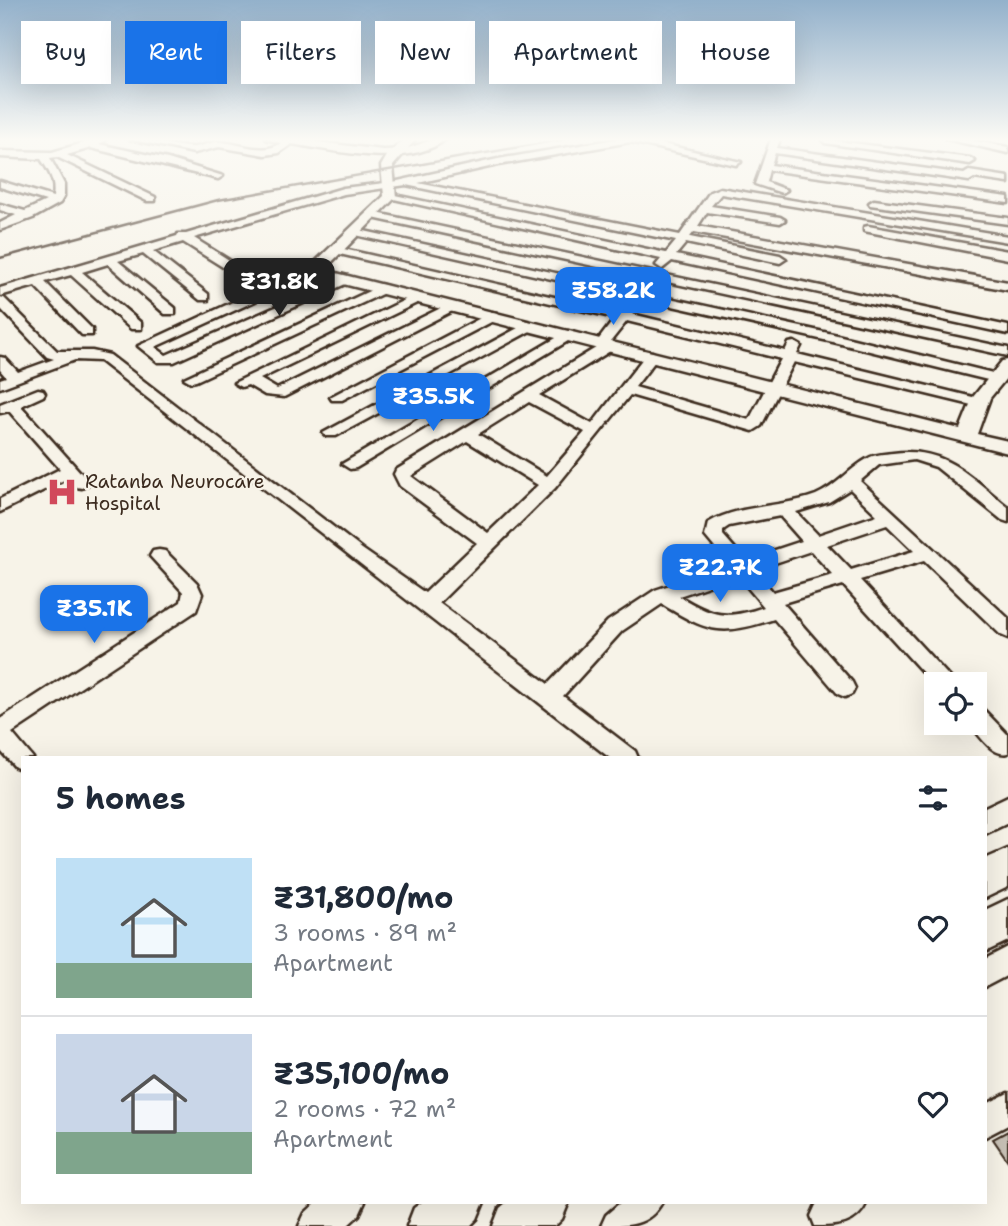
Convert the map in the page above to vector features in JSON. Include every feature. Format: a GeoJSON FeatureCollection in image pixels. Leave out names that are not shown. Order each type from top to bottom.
{"type":"FeatureCollection","features":[{"type":"Feature","properties":{"kind":"main road"},"geometry":{"type":"LineString","coordinates":[[987,878],[1008,867]]}},
{"type":"Feature","properties":{"kind":"main road"},"geometry":{"type":"LineString","coordinates":[[518,1226],[543,1204]]}},
{"type":"Feature","properties":{"kind":"street"},"geometry":{"type":"LineString","coordinates":[[40,196],[56,201]]}},
{"type":"Feature","properties":{"kind":"street"},"geometry":{"type":"LineString","coordinates":[[0,227],[29,216],[56,201],[59,196]]}},
{"type":"Feature","properties":{"kind":"street"},"geometry":{"type":"LineString","coordinates":[[145,196],[151,199]]}},
{"type":"Feature","properties":{"kind":"street"},"geometry":{"type":"LineString","coordinates":[[0,292],[182,236],[324,196]]}},
{"type":"Feature","properties":{"kind":"street"},"geometry":{"type":"LineString","coordinates":[[317,273],[317,268],[389,196]]}},
{"type":"Feature","properties":{"kind":"street"},"geometry":{"type":"LineString","coordinates":[[424,196],[527,226],[1008,330]]}},
{"type":"Feature","properties":{"kind":"street"},"geometry":{"type":"LineString","coordinates":[[448,196],[541,211],[780,259]]}},
{"type":"Feature","properties":{"kind":"street"},"geometry":{"type":"LineString","coordinates":[[489,543],[401,476],[606,344],[623,316],[683,240],[712,196]]}},
{"type":"Feature","properties":{"kind":"street"},"geometry":{"type":"LineString","coordinates":[[755,196],[1008,239]]}},
{"type":"Feature","properties":{"kind":"street"},"geometry":{"type":"LineString","coordinates":[[966,215],[969,196]]}},
{"type":"Feature","properties":{"kind":"street"},"geometry":{"type":"LineString","coordinates":[[983,196],[1008,200]]}},
{"type":"Feature","properties":{"kind":"street"},"geometry":{"type":"LineString","coordinates":[[770,241],[788,201]]}},
{"type":"Feature","properties":{"kind":"street"},"geometry":{"type":"LineString","coordinates":[[863,201],[1008,221]]}},
{"type":"Feature","properties":{"kind":"street"},"geometry":{"type":"LineString","coordinates":[[863,243],[877,203]]}},
{"type":"Feature","properties":{"kind":"street"},"geometry":{"type":"LineString","coordinates":[[0,206],[29,216]]}},
{"type":"Feature","properties":{"kind":"street"},"geometry":{"type":"LineString","coordinates":[[704,208],[779,220]]}},
{"type":"Feature","properties":{"kind":"street"},"geometry":{"type":"LineString","coordinates":[[417,298],[244,381],[279,394],[456,295],[541,211]]}},
{"type":"Feature","properties":{"kind":"street"},"geometry":{"type":"LineString","coordinates":[[372,215],[1008,352]]}},
{"type":"Feature","properties":{"kind":"street"},"geometry":{"type":"LineString","coordinates":[[691,228],[770,241],[863,243],[961,261],[1008,286]]}},
{"type":"Feature","properties":{"kind":"street"},"geometry":{"type":"LineString","coordinates":[[355,232],[802,331],[1002,371],[980,403],[967,436]]}},
{"type":"Feature","properties":{"kind":"street"},"geometry":{"type":"LineString","coordinates":[[961,261],[969,232]]}},
{"type":"Feature","properties":{"kind":"street"},"geometry":{"type":"LineString","coordinates":[[182,236],[249,278],[273,288]]}},
{"type":"Feature","properties":{"kind":"street"},"geometry":{"type":"LineString","coordinates":[[863,243],[961,261],[1008,255]]}},
{"type":"Feature","properties":{"kind":"street"},"geometry":{"type":"LineString","coordinates":[[144,248],[204,297]]}},
{"type":"Feature","properties":{"kind":"street"},"geometry":{"type":"LineString","coordinates":[[335,250],[456,295],[492,316],[1008,447]]}},
{"type":"Feature","properties":{"kind":"street"},"geometry":{"type":"LineString","coordinates":[[108,258],[170,311]]}},
{"type":"Feature","properties":{"kind":"street"},"geometry":{"type":"LineString","coordinates":[[72,269],[136,326]]}},
{"type":"Feature","properties":{"kind":"street"},"geometry":{"type":"LineString","coordinates":[[346,281],[169,359],[163,359],[145,346],[273,288],[317,273],[417,298],[456,295],[623,316],[980,403]]}},
{"type":"Feature","properties":{"kind":"street"},"geometry":{"type":"LineString","coordinates":[[37,281],[88,332]]}},
{"type":"Feature","properties":{"kind":"street"},"geometry":{"type":"LineString","coordinates":[[191,378],[382,289]]}},
{"type":"Feature","properties":{"kind":"street"},"geometry":{"type":"LineString","coordinates":[[626,389],[752,426],[757,423],[776,387],[788,356],[826,290]]}},
{"type":"Feature","properties":{"kind":"street"},"geometry":{"type":"LineString","coordinates":[[0,301],[52,354],[59,357],[92,355],[105,358],[356,554],[426,604],[624,756]]}},
{"type":"Feature","properties":{"kind":"street"},"geometry":{"type":"LineString","coordinates":[[337,397],[492,316]]}},
{"type":"Feature","properties":{"kind":"street"},"geometry":{"type":"LineString","coordinates":[[331,433],[529,326]]}},
{"type":"Feature","properties":{"kind":"street"},"geometry":{"type":"LineString","coordinates":[[349,464],[568,335]]}},
{"type":"Feature","properties":{"kind":"street"},"geometry":{"type":"LineString","coordinates":[[0,384],[75,356]]}},
{"type":"Feature","properties":{"kind":"street"},"geometry":{"type":"LineString","coordinates":[[426,604],[549,484],[652,356]]}},
{"type":"Feature","properties":{"kind":"street"},"geometry":{"type":"LineString","coordinates":[[0,361],[16,378]]}},
{"type":"Feature","properties":{"kind":"street"},"geometry":{"type":"LineString","coordinates":[[38,393],[5,407],[82,484]]}},
{"type":"Feature","properties":{"kind":"street"},"geometry":{"type":"LineString","coordinates":[[528,396],[594,431]]}},
{"type":"Feature","properties":{"kind":"street"},"geometry":{"type":"LineString","coordinates":[[467,434],[549,484]]}},
{"type":"Feature","properties":{"kind":"street"},"geometry":{"type":"LineString","coordinates":[[845,688],[714,536],[713,527],[723,521],[784,510],[833,494],[874,461],[923,456],[942,463],[1008,516]]}},
{"type":"Feature","properties":{"kind":"street"},"geometry":{"type":"LineString","coordinates":[[0,506],[70,470]]}},
{"type":"Feature","properties":{"kind":"street"},"geometry":{"type":"LineString","coordinates":[[849,479],[1008,630]]}},
{"type":"Feature","properties":{"kind":"street"},"geometry":{"type":"LineString","coordinates":[[784,510],[935,672]]}},
{"type":"Feature","properties":{"kind":"street"},"geometry":{"type":"LineString","coordinates":[[549,697],[615,626],[662,596],[742,566],[888,518]]}},
{"type":"Feature","properties":{"kind":"street"},"geometry":{"type":"LineString","coordinates":[[662,596],[704,620],[723,626],[846,578],[927,554]]}},
{"type":"Feature","properties":{"kind":"street"},"geometry":{"type":"LineString","coordinates":[[21,758],[0,733],[189,606],[193,594],[190,588],[159,556]]}},
{"type":"Feature","properties":{"kind":"street"},"geometry":{"type":"LineString","coordinates":[[987,728],[1003,745]]}},
{"type":"Feature","properties":{"kind":"street"},"geometry":{"type":"LineString","coordinates":[[987,820],[1008,809]]}},
{"type":"Feature","properties":{"kind":"street"},"geometry":{"type":"LineString","coordinates":[[987,973],[1008,960]]}},
{"type":"Feature","properties":{"kind":"street"},"geometry":{"type":"LineString","coordinates":[[987,1121],[1008,1108]]}},
{"type":"Feature","properties":{"kind":"street"},"geometry":{"type":"LineString","coordinates":[[318,1226],[344,1204]]}},
{"type":"Feature","properties":{"kind":"street"},"geometry":{"type":"LineString","coordinates":[[617,1226],[644,1204]]}},
{"type":"Feature","properties":{"kind":"building"},"geometry":{"type":"Polygon","coordinates":[[[1008,1131],[1008,1161],[993,1139],[1008,1131]]]}},
{"type":"Feature","properties":{"kind":"railway"},"geometry":{"type":"LineString","coordinates":[[0,258],[240,196]]}},
{"type":"Feature","properties":{"kind":"place","name":"Ratanba Neurocare Hospital"},"geometry":{"type":"Point","coordinates":[62,492]}}]}
